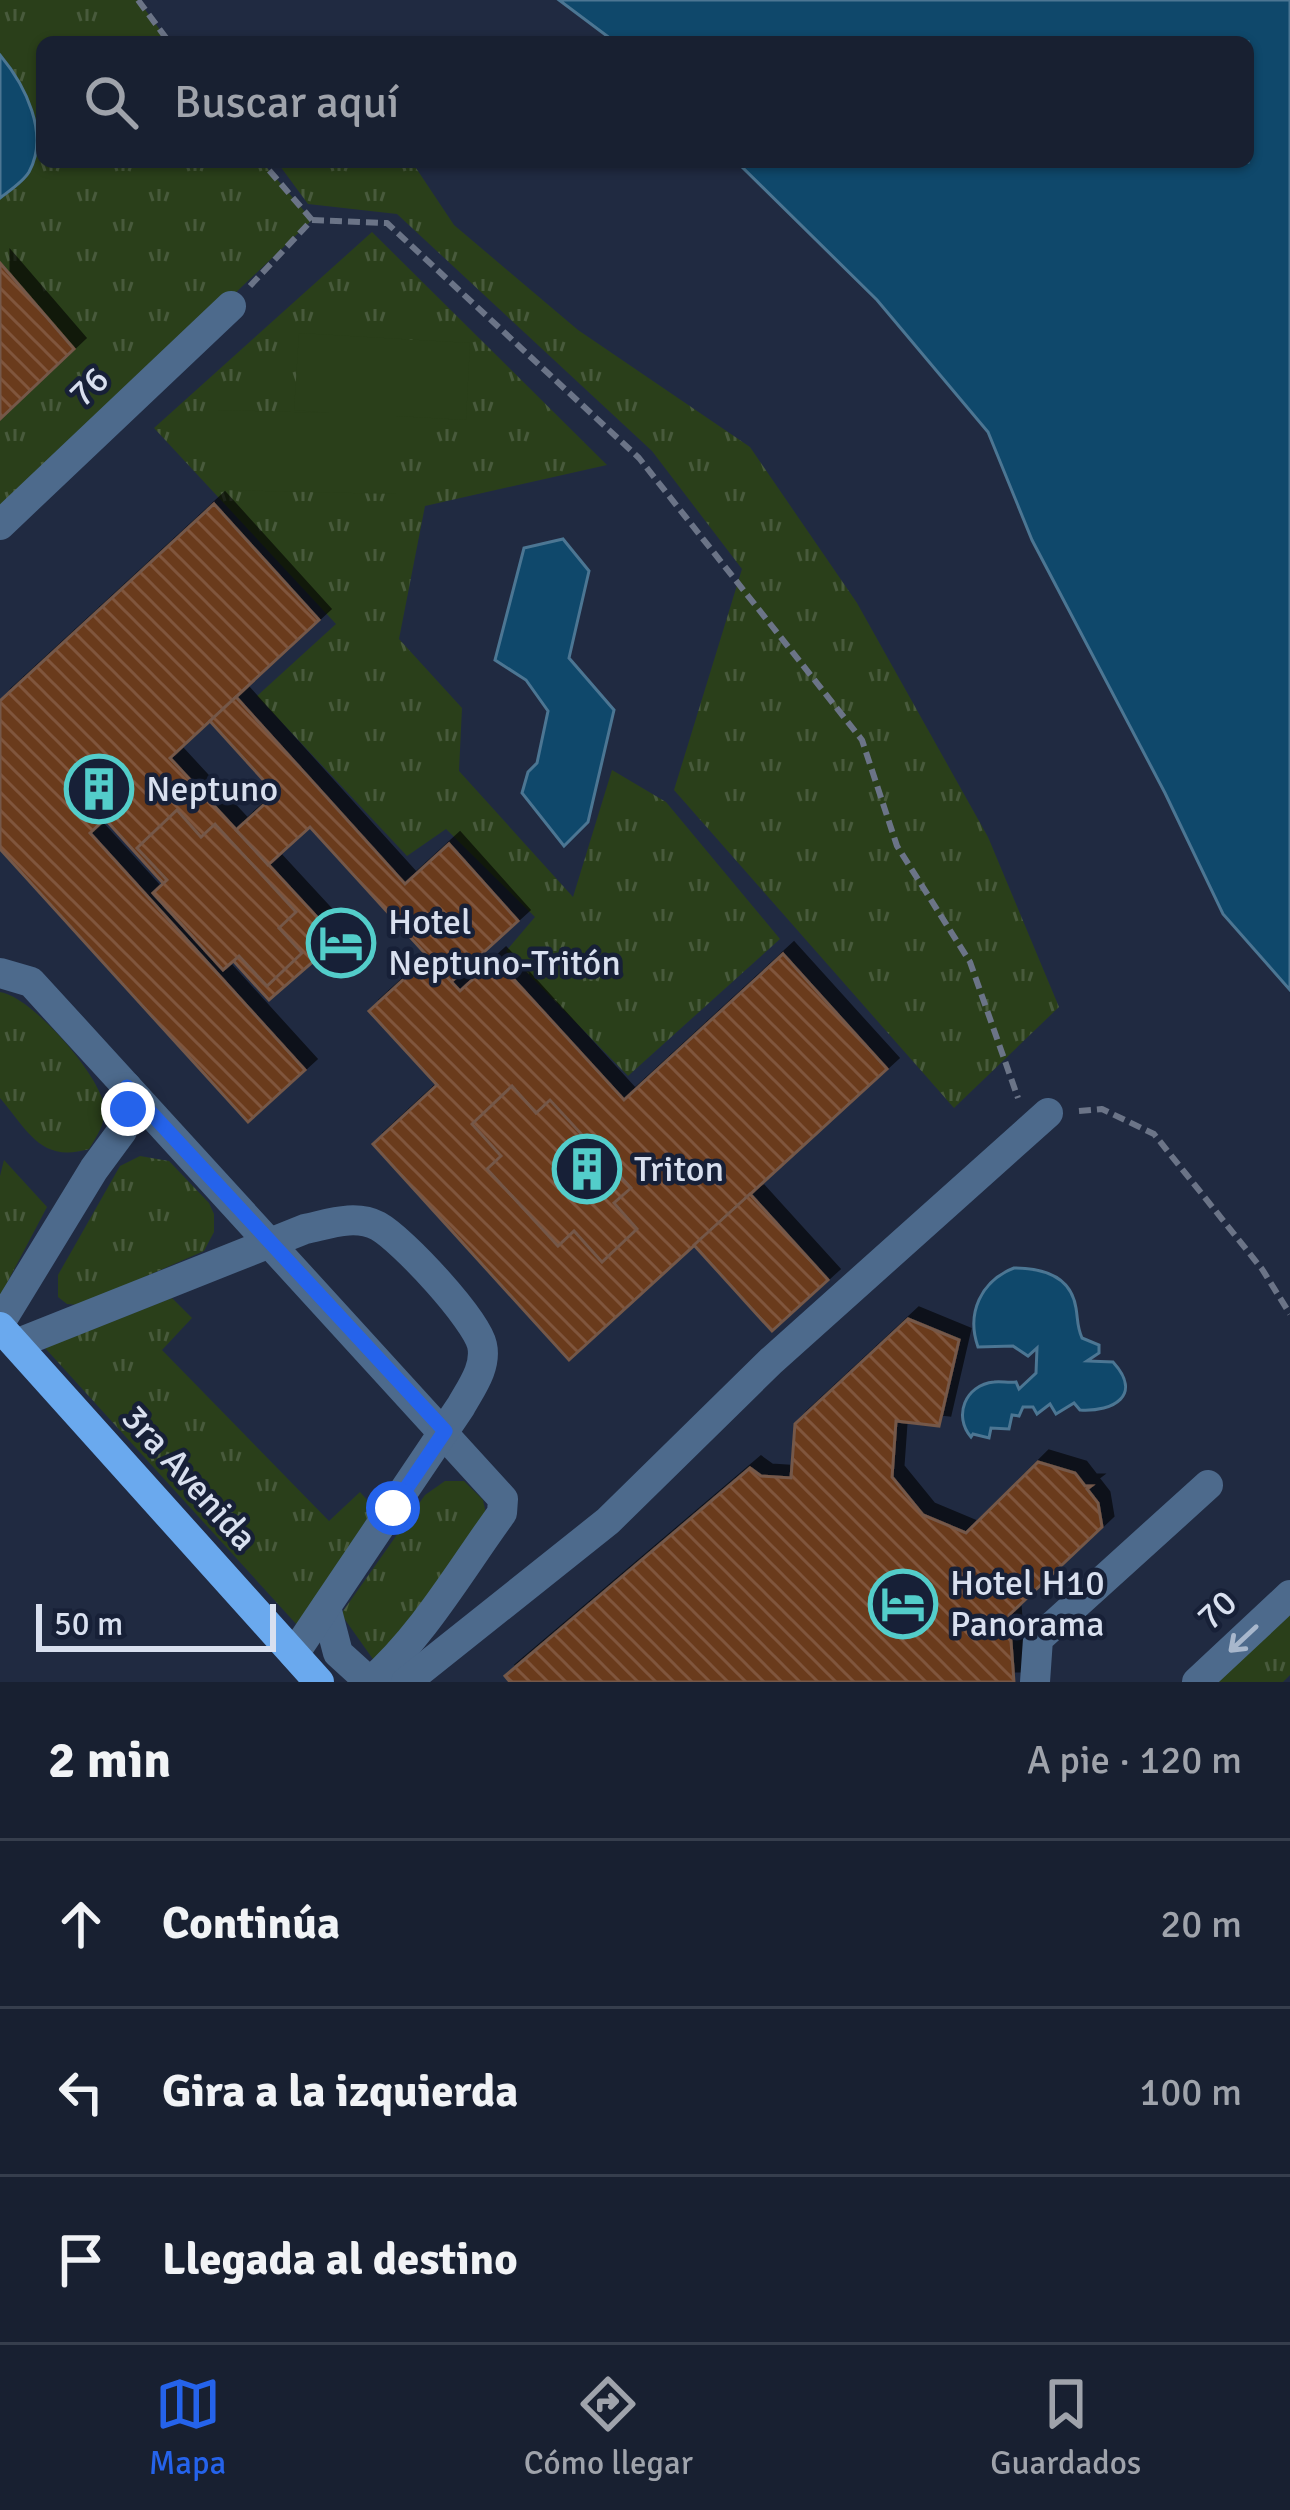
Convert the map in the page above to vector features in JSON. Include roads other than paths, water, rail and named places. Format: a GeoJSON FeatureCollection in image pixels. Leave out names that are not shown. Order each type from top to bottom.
{"type":"FeatureCollection","features":[{"type":"Feature","properties":{"kind":"main road","name":"3ra Avenida"},"geometry":{"type":"LineString","coordinates":[[5,1331],[320,1682]]}},
{"type":"Feature","properties":{"kind":"street","name":"76"},"geometry":{"type":"LineString","coordinates":[[0,525],[231,306]]}},
{"type":"Feature","properties":{"kind":"street"},"geometry":{"type":"LineString","coordinates":[[0,973],[31,982],[503,1499],[502,1513],[393,1662],[370,1682],[338,1653],[326,1607]]}},
{"type":"Feature","properties":{"kind":"street"},"geometry":{"type":"LineString","coordinates":[[5,1331],[94,1169],[122,1131],[127,1087]]}},
{"type":"Feature","properties":{"kind":"street"},"geometry":{"type":"LineString","coordinates":[[406,1682],[608,1521],[771,1361],[1048,1113]]}},
{"type":"Feature","properties":{"kind":"street"},"geometry":{"type":"LineString","coordinates":[[5,1331],[305,1229],[350,1220],[377,1225],[426,1266],[482,1343],[482,1367],[445,1431],[294,1654]]}},
{"type":"Feature","properties":{"kind":"street"},"geometry":{"type":"LineString","coordinates":[[1035,1682],[1038,1639],[1208,1484]]}},
{"type":"Feature","properties":{"kind":"street","name":"70"},"geometry":{"type":"LineString","coordinates":[[1197,1682],[1290,1595]]}},
{"type":"Feature","properties":{"kind":"water"},"geometry":{"type":"Polygon","coordinates":[[[559,0],[1290,0],[1290,990],[1223,914],[1032,540],[988,432],[877,300],[743,168],[1254,168],[1254,36],[607,36],[559,0]]]}},
{"type":"Feature","properties":{"kind":"water"},"geometry":{"type":"Polygon","coordinates":[[[0,55],[32,110],[36,150],[29,172],[0,198],[0,55]]]}},
{"type":"Feature","properties":{"kind":"water"},"geometry":{"type":"Polygon","coordinates":[[[563,539],[589,571],[569,658],[614,710],[588,822],[564,846],[522,793],[528,772],[537,763],[548,711],[526,680],[495,660],[524,548],[563,539]]]}},
{"type":"Feature","properties":{"kind":"water"},"geometry":{"type":"Polygon","coordinates":[[[1014,1268],[1045,1272],[1062,1281],[1073,1297],[1082,1338],[1099,1345],[1099,1353],[1087,1361],[1113,1362],[1122,1374],[1125,1392],[1113,1404],[1092,1410],[1080,1410],[1074,1403],[1056,1414],[1050,1404],[1037,1414],[1033,1407],[1023,1407],[1019,1416],[1012,1415],[1009,1429],[991,1428],[989,1438],[971,1437],[963,1420],[969,1395],[994,1382],[1016,1382],[1019,1389],[1036,1373],[1037,1348],[1028,1356],[1013,1346],[978,1347],[975,1334],[979,1300],[993,1281],[1014,1268]]]}},
{"type":"Feature","properties":{"kind":"place","name":"Neptuno"},"geometry":{"type":"Point","coordinates":[99,789]}},
{"type":"Feature","properties":{"kind":"place","name":"Hotel Neptuno-Tritón"},"geometry":{"type":"Point","coordinates":[341,943]}},
{"type":"Feature","properties":{"kind":"place","name":"Triton"},"geometry":{"type":"Point","coordinates":[587,1169]}},
{"type":"Feature","properties":{"kind":"place","name":"Hotel H10 Panorama"},"geometry":{"type":"Point","coordinates":[903,1604]}}]}
